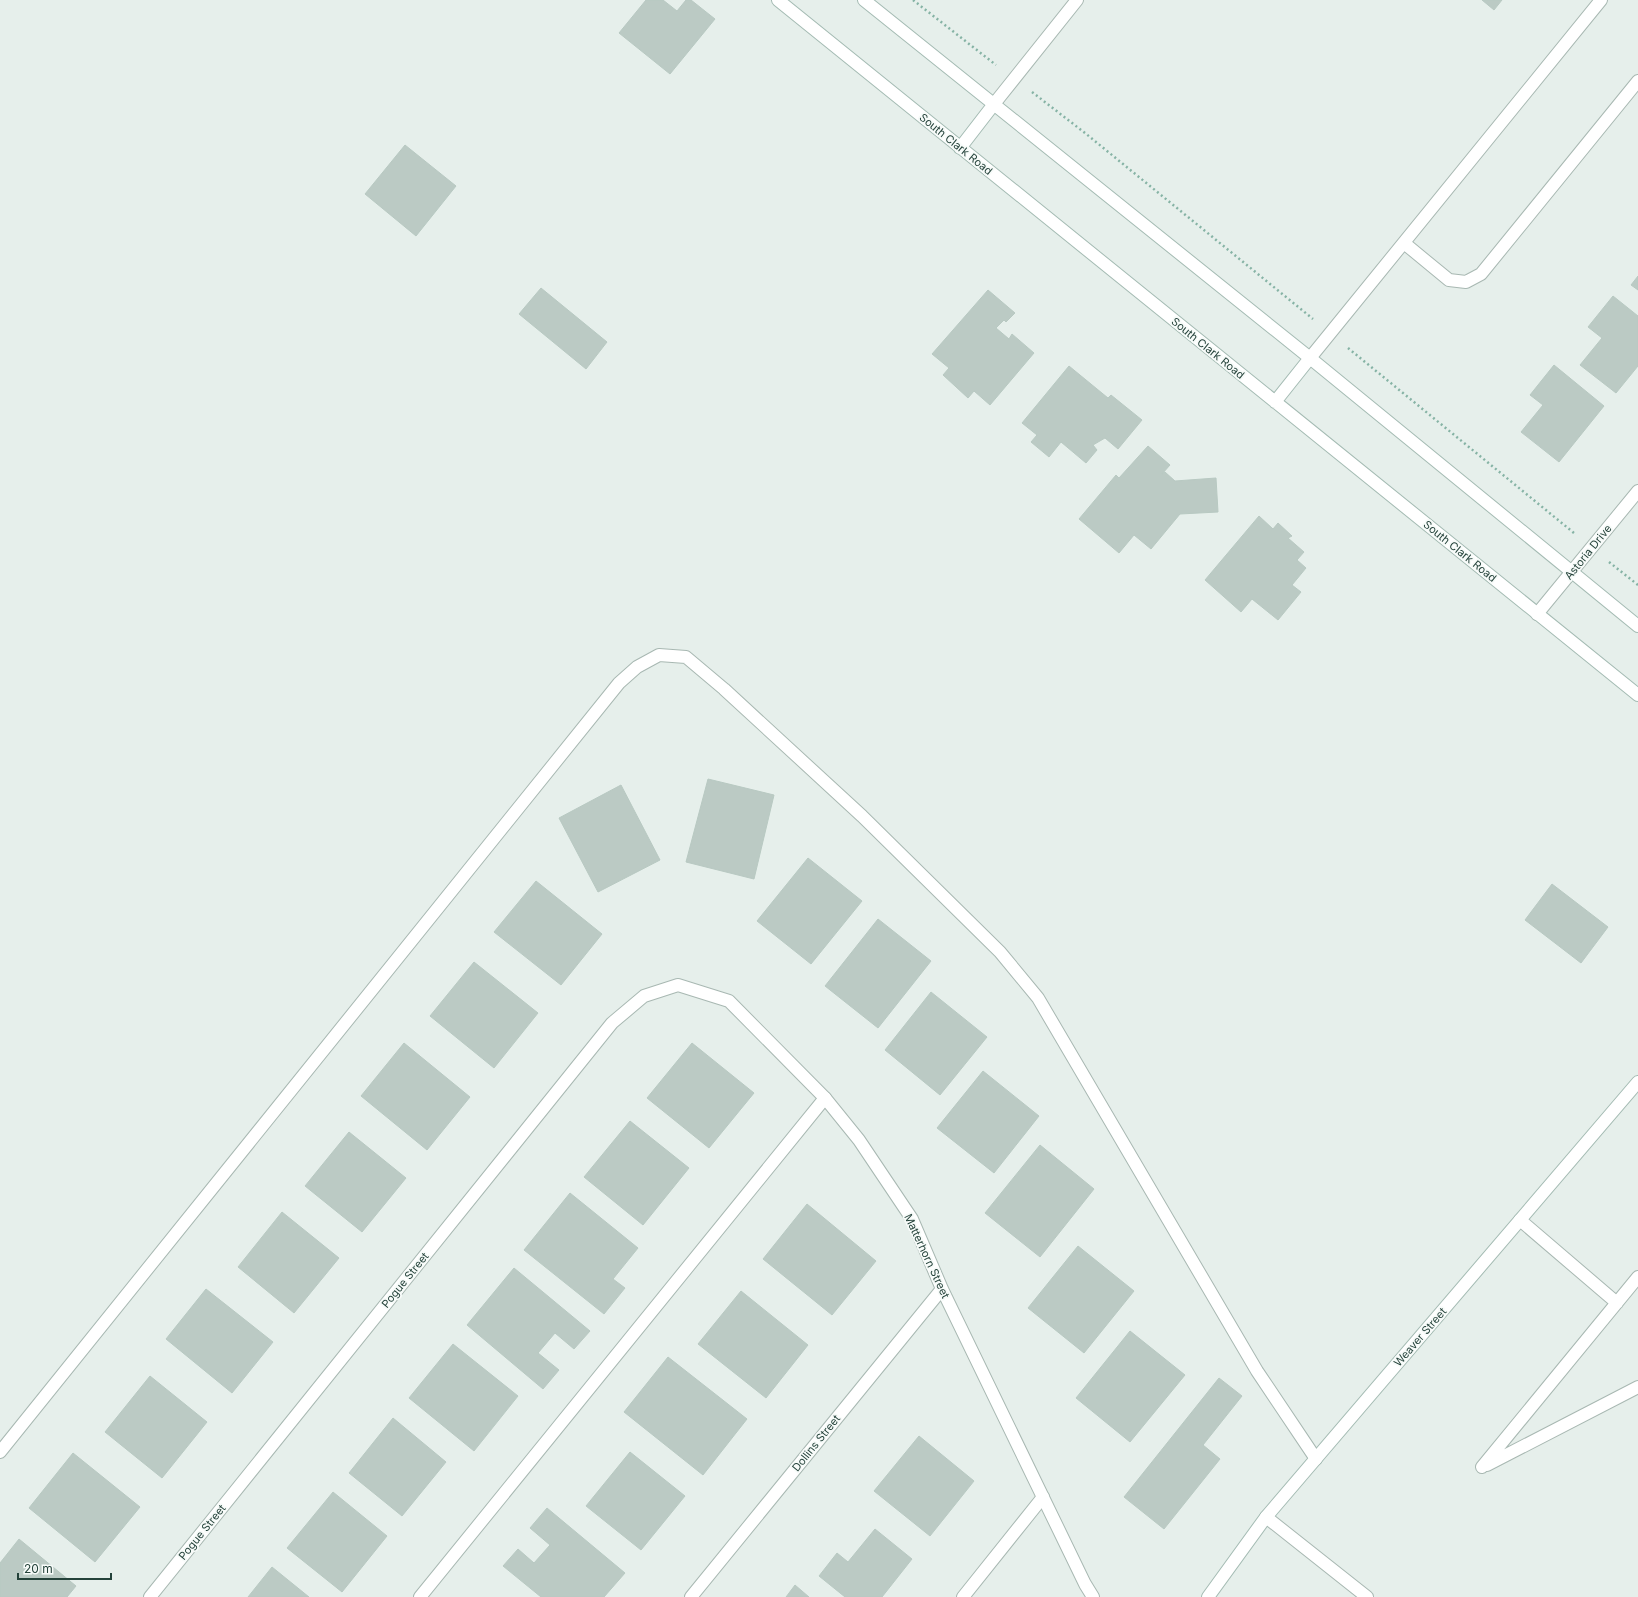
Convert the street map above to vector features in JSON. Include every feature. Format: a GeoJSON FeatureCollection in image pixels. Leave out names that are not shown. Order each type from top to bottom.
{"type":"FeatureCollection","features":[{"type":"Feature","properties":{"kind":"street","name":"South Clark Road"},"geometry":{"type":"LineString","coordinates":[[778,0],[1638,695]]}},
{"type":"Feature","properties":{"kind":"street"},"geometry":{"type":"LineString","coordinates":[[864,0],[1310,358],[1638,626]]}},
{"type":"Feature","properties":{"kind":"street"},"geometry":{"type":"LineString","coordinates":[[960,148],[1077,0]]}},
{"type":"Feature","properties":{"kind":"street"},"geometry":{"type":"LineString","coordinates":[[1275,402],[1601,0]]}},
{"type":"Feature","properties":{"kind":"street"},"geometry":{"type":"LineString","coordinates":[[1404,243],[1449,280],[1466,282],[1481,274],[1638,81]]}},
{"type":"Feature","properties":{"kind":"street","name":"Astoria Drive"},"geometry":{"type":"LineString","coordinates":[[1537,614],[1638,491]]}},
{"type":"Feature","properties":{"kind":"street"},"geometry":{"type":"LineString","coordinates":[[0,1452],[619,683],[637,667],[659,655],[686,658],[724,689],[862,816],[1005,958],[1038,998],[1257,1371],[1316,1459]]}},
{"type":"Feature","properties":{"kind":"street","name":"Matterhorn Street"},"geometry":{"type":"LineString","coordinates":[[678,985],[729,1001],[825,1098],[859,1140],[912,1219],[942,1289],[1085,1584],[1093,1597]]}},
{"type":"Feature","properties":{"kind":"street","name":"Pogue Street"},"geometry":{"type":"LineString","coordinates":[[150,1597],[612,1022],[644,996],[678,985]]}},
{"type":"Feature","properties":{"kind":"street","name":"Weaver Street"},"geometry":{"type":"LineString","coordinates":[[1208,1597],[1266,1517],[1638,1082]]}},
{"type":"Feature","properties":{"kind":"street"},"geometry":{"type":"LineString","coordinates":[[420,1597],[825,1098]]}},
{"type":"Feature","properties":{"kind":"street"},"geometry":{"type":"LineString","coordinates":[[1520,1220],[1617,1303]]}},
{"type":"Feature","properties":{"kind":"street"},"geometry":{"type":"LineString","coordinates":[[1638,1277],[1482,1467],[1638,1387]]}},
{"type":"Feature","properties":{"kind":"street","name":"Dollins Street"},"geometry":{"type":"LineString","coordinates":[[691,1597],[942,1289]]}},
{"type":"Feature","properties":{"kind":"street"},"geometry":{"type":"LineString","coordinates":[[963,1597],[1043,1497]]}},
{"type":"Feature","properties":{"kind":"street"},"geometry":{"type":"LineString","coordinates":[[1266,1517],[1367,1597]]}},
{"type":"Feature","properties":{"kind":"path"},"geometry":{"type":"LineString","coordinates":[[913,0],[1085,133],[1638,585]]}},
{"type":"Feature","properties":{"kind":"building"},"geometry":{"type":"Polygon","coordinates":[[[646,0],[663,0],[677,11],[686,0],[691,0],[715,19],[670,74],[619,33],[646,0]]]}},
{"type":"Feature","properties":{"kind":"building"},"geometry":{"type":"Polygon","coordinates":[[[1482,0],[1502,0],[1494,10],[1482,0]]]}},
{"type":"Feature","properties":{"kind":"building"},"geometry":{"type":"Polygon","coordinates":[[[405,145],[456,186],[416,236],[365,194],[405,145]]]}},
{"type":"Feature","properties":{"kind":"building"},"geometry":{"type":"Polygon","coordinates":[[[1638,276],[1638,290],[1631,285],[1638,276]]]}},
{"type":"Feature","properties":{"kind":"building"},"geometry":{"type":"Polygon","coordinates":[[[541,288],[607,342],[586,369],[519,314],[541,288]]]}},
{"type":"Feature","properties":{"kind":"building"},"geometry":{"type":"Polygon","coordinates":[[[988,290],[1015,313],[1006,322],[1004,320],[996,328],[1009,339],[1012,334],[1034,353],[990,405],[974,391],[968,398],[943,375],[949,368],[932,354],[988,290]]]}},
{"type":"Feature","properties":{"kind":"building"},"geometry":{"type":"Polygon","coordinates":[[[1613,296],[1638,316],[1638,366],[1616,393],[1580,365],[1602,338],[1588,327],[1613,296]]]}},
{"type":"Feature","properties":{"kind":"building"},"geometry":{"type":"Polygon","coordinates":[[[1554,365],[1604,406],[1559,462],[1521,432],[1543,405],[1530,395],[1554,365]]]}},
{"type":"Feature","properties":{"kind":"building"},"geometry":{"type":"Polygon","coordinates":[[[1069,366],[1108,398],[1111,395],[1142,420],[1118,449],[1105,438],[1093,445],[1097,450],[1086,463],[1061,442],[1049,457],[1031,442],[1037,435],[1022,423],[1069,366]]]}},
{"type":"Feature","properties":{"kind":"building"},"geometry":{"type":"Polygon","coordinates":[[[1148,446],[1170,465],[1162,474],[1165,472],[1175,481],[1216,478],[1218,512],[1180,514],[1151,549],[1134,535],[1119,553],[1079,519],[1116,475],[1119,478],[1148,446]]]}},
{"type":"Feature","properties":{"kind":"building"},"geometry":{"type":"Polygon","coordinates":[[[1259,516],[1273,529],[1278,523],[1292,536],[1288,538],[1304,552],[1297,560],[1306,568],[1292,585],[1301,592],[1278,620],[1252,599],[1241,612],[1205,580],[1259,516]]]}},
{"type":"Feature","properties":{"kind":"building"},"geometry":{"type":"Polygon","coordinates":[[[708,779],[774,795],[754,879],[686,862],[708,779]]]}},
{"type":"Feature","properties":{"kind":"building"},"geometry":{"type":"Polygon","coordinates":[[[621,785],[660,860],[598,892],[559,818],[621,785]]]}},
{"type":"Feature","properties":{"kind":"building"},"geometry":{"type":"Polygon","coordinates":[[[808,858],[862,901],[811,964],[757,921],[808,858]]]}},
{"type":"Feature","properties":{"kind":"building"},"geometry":{"type":"Polygon","coordinates":[[[536,881],[602,934],[561,985],[494,932],[536,881]]]}},
{"type":"Feature","properties":{"kind":"building"},"geometry":{"type":"Polygon","coordinates":[[[1552,884],[1608,927],[1581,963],[1525,920],[1552,884]]]}},
{"type":"Feature","properties":{"kind":"building"},"geometry":{"type":"Polygon","coordinates":[[[878,919],[931,961],[878,1028],[825,986],[878,919]]]}},
{"type":"Feature","properties":{"kind":"building"},"geometry":{"type":"Polygon","coordinates":[[[474,962],[538,1013],[494,1068],[430,1016],[474,962]]]}},
{"type":"Feature","properties":{"kind":"building"},"geometry":{"type":"Polygon","coordinates":[[[931,992],[987,1037],[940,1095],[885,1050],[931,992]]]}},
{"type":"Feature","properties":{"kind":"building"},"geometry":{"type":"Polygon","coordinates":[[[404,1043],[470,1097],[427,1150],[361,1096],[404,1043]]]}},
{"type":"Feature","properties":{"kind":"building"},"geometry":{"type":"Polygon","coordinates":[[[692,1043],[754,1093],[709,1148],[647,1098],[692,1043]]]}},
{"type":"Feature","properties":{"kind":"building"},"geometry":{"type":"Polygon","coordinates":[[[983,1071],[1039,1116],[994,1173],[937,1128],[983,1071]]]}},
{"type":"Feature","properties":{"kind":"building"},"geometry":{"type":"Polygon","coordinates":[[[630,1121],[689,1168],[643,1225],[584,1177],[630,1121]]]}},
{"type":"Feature","properties":{"kind":"building"},"geometry":{"type":"Polygon","coordinates":[[[349,1132],[406,1178],[362,1232],[305,1186],[349,1132]]]}},
{"type":"Feature","properties":{"kind":"building"},"geometry":{"type":"Polygon","coordinates":[[[1040,1145],[1094,1189],[1040,1257],[985,1213],[1040,1145]]]}},
{"type":"Feature","properties":{"kind":"building"},"geometry":{"type":"Polygon","coordinates":[[[570,1193],[638,1248],[613,1279],[625,1288],[604,1314],[524,1250],[570,1193]]]}},
{"type":"Feature","properties":{"kind":"building"},"geometry":{"type":"Polygon","coordinates":[[[807,1204],[876,1261],[832,1315],[763,1259],[807,1204]]]}},
{"type":"Feature","properties":{"kind":"building"},"geometry":{"type":"Polygon","coordinates":[[[282,1212],[339,1258],[294,1313],[238,1267],[282,1212]]]}},
{"type":"Feature","properties":{"kind":"building"},"geometry":{"type":"Polygon","coordinates":[[[1078,1246],[1134,1291],[1084,1353],[1028,1308],[1078,1246]]]}},
{"type":"Feature","properties":{"kind":"building"},"geometry":{"type":"Polygon","coordinates":[[[514,1268],[590,1331],[574,1349],[555,1333],[538,1353],[559,1370],[543,1389],[467,1325],[514,1268]]]}},
{"type":"Feature","properties":{"kind":"building"},"geometry":{"type":"Polygon","coordinates":[[[206,1289],[273,1342],[232,1393],[166,1339],[206,1289]]]}},
{"type":"Feature","properties":{"kind":"building"},"geometry":{"type":"Polygon","coordinates":[[[741,1291],[808,1345],[766,1398],[698,1344],[741,1291]]]}},
{"type":"Feature","properties":{"kind":"building"},"geometry":{"type":"Polygon","coordinates":[[[1130,1331],[1185,1375],[1130,1442],[1076,1398],[1130,1331]]]}},
{"type":"Feature","properties":{"kind":"building"},"geometry":{"type":"Polygon","coordinates":[[[453,1344],[518,1396],[474,1451],[409,1398],[453,1344]]]}},
{"type":"Feature","properties":{"kind":"building"},"geometry":{"type":"Polygon","coordinates":[[[668,1357],[747,1419],[703,1475],[624,1412],[668,1357]]]}},
{"type":"Feature","properties":{"kind":"building"},"geometry":{"type":"Polygon","coordinates":[[[150,1376],[207,1422],[162,1478],[105,1432],[150,1376]]]}},
{"type":"Feature","properties":{"kind":"building"},"geometry":{"type":"Polygon","coordinates":[[[1219,1378],[1242,1396],[1203,1445],[1220,1459],[1164,1529],[1124,1497],[1219,1378]]]}},
{"type":"Feature","properties":{"kind":"building"},"geometry":{"type":"Polygon","coordinates":[[[393,1418],[446,1462],[402,1516],[349,1473],[393,1418]]]}},
{"type":"Feature","properties":{"kind":"building"},"geometry":{"type":"Polygon","coordinates":[[[919,1436],[974,1481],[930,1536],[874,1491],[919,1436]]]}},
{"type":"Feature","properties":{"kind":"building"},"geometry":{"type":"Polygon","coordinates":[[[630,1452],[685,1496],[641,1550],[586,1506],[630,1452]]]}},
{"type":"Feature","properties":{"kind":"building"},"geometry":{"type":"Polygon","coordinates":[[[73,1453],[140,1507],[95,1562],[29,1508],[73,1453]]]}},
{"type":"Feature","properties":{"kind":"building"},"geometry":{"type":"Polygon","coordinates":[[[333,1492],[387,1536],[342,1592],[287,1548],[333,1492]]]}},
{"type":"Feature","properties":{"kind":"building"},"geometry":{"type":"Polygon","coordinates":[[[547,1508],[625,1573],[604,1597],[541,1597],[503,1566],[518,1549],[534,1563],[550,1545],[530,1528],[547,1508]]]}},
{"type":"Feature","properties":{"kind":"building"},"geometry":{"type":"Polygon","coordinates":[[[875,1529],[912,1559],[882,1597],[845,1597],[819,1576],[837,1553],[848,1562],[875,1529]]]}},
{"type":"Feature","properties":{"kind":"building"},"geometry":{"type":"Polygon","coordinates":[[[19,1539],[76,1586],[67,1597],[0,1597],[0,1563],[19,1539]]]}},
{"type":"Feature","properties":{"kind":"building"},"geometry":{"type":"Polygon","coordinates":[[[272,1567],[309,1597],[248,1597],[272,1567]]]}},
{"type":"Feature","properties":{"kind":"building"},"geometry":{"type":"Polygon","coordinates":[[[795,1585],[809,1597],[786,1597],[795,1585]]]}}]}
